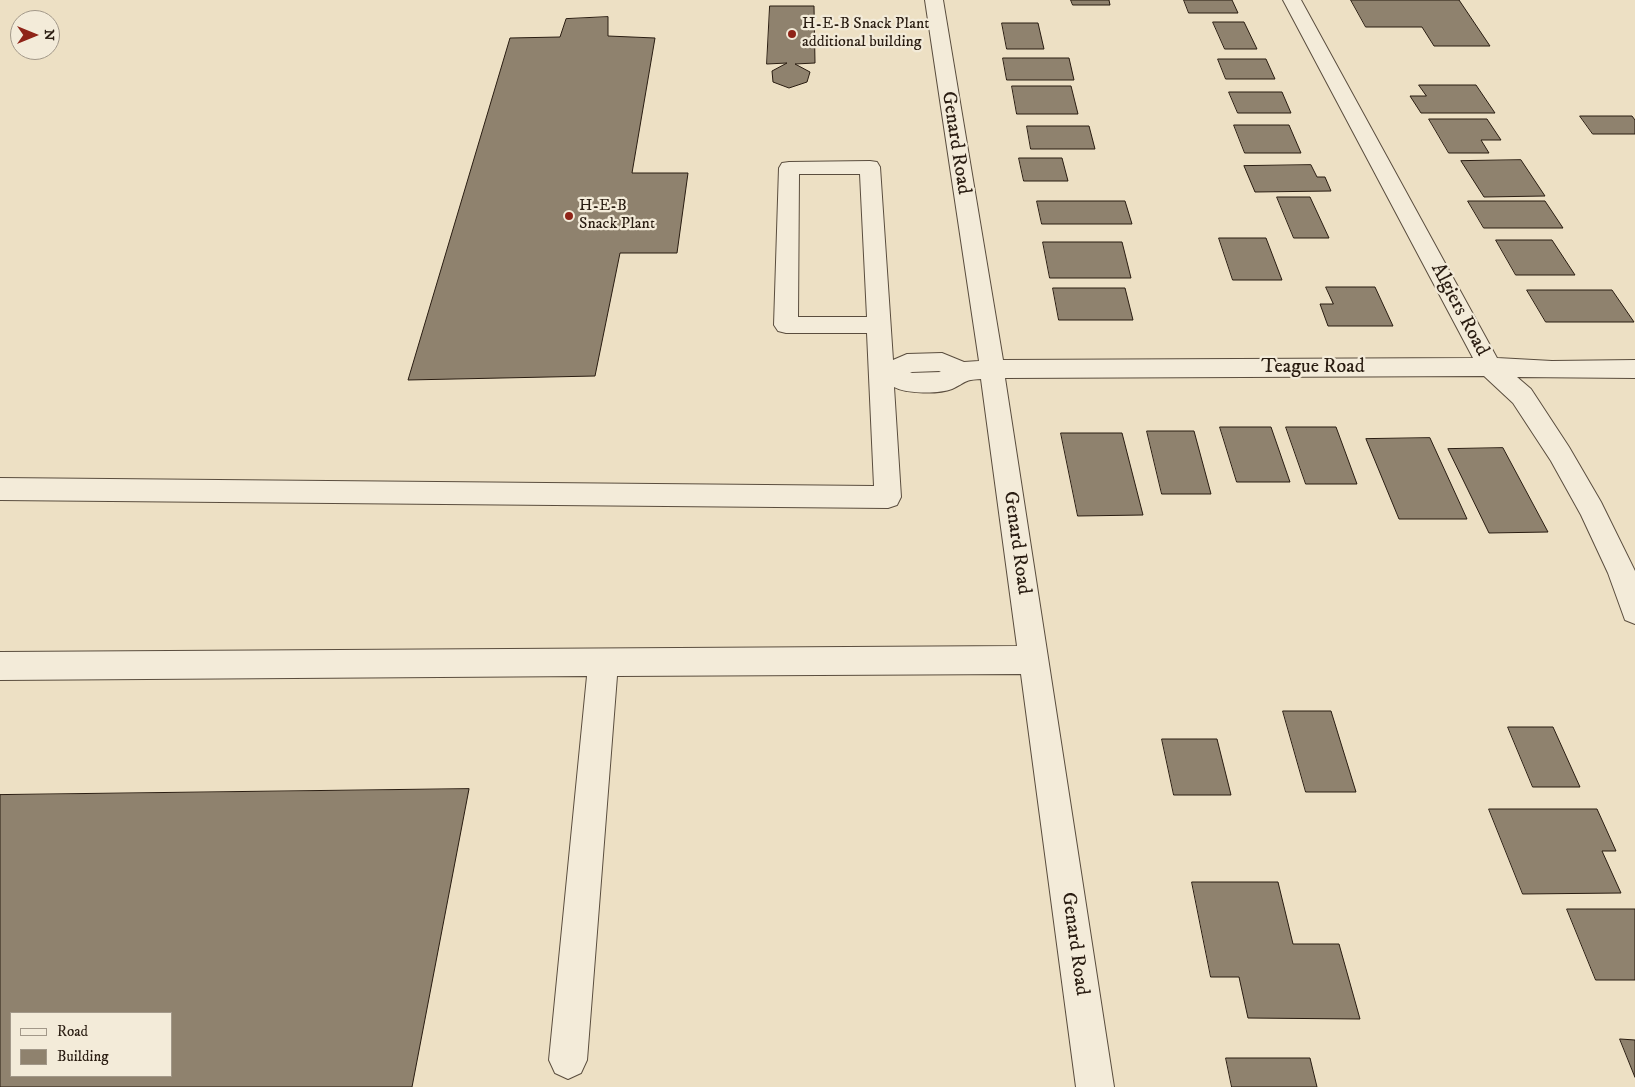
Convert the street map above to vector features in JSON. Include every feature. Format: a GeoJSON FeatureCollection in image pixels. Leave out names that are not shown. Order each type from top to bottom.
{"type":"FeatureCollection","features":[{"type":"Feature","properties":{"kind":"street","name":"Genard Road"},"geometry":{"type":"LineString","coordinates":[[934,0],[992,369],[1095,1087]]}},
{"type":"Feature","properties":{"kind":"street","name":"Algiers Road"},"geometry":{"type":"LineString","coordinates":[[1292,0],[1490,367],[1522,396],[1560,454],[1592,510],[1622,573],[1635,611]]}},
{"type":"Feature","properties":{"kind":"street"},"geometry":{"type":"LineString","coordinates":[[0,489],[888,497],[886,373],[879,324],[870,168],[789,168],[786,325],[879,324]]}},
{"type":"Feature","properties":{"kind":"street","name":"Teague Road"},"geometry":{"type":"LineString","coordinates":[[886,373],[907,383],[944,382],[961,371],[992,369],[1490,367],[1552,370],[1635,369]]}},
{"type":"Feature","properties":{"kind":"street"},"geometry":{"type":"LineString","coordinates":[[0,666],[1033,660]]}},
{"type":"Feature","properties":{"kind":"street"},"geometry":{"type":"LineString","coordinates":[[568,1060],[603,663]]}},
{"type":"Feature","properties":{"kind":"building"},"geometry":{"type":"Polygon","coordinates":[[[1071,0],[1109,0],[1110,5],[1073,5],[1071,0]]]}},
{"type":"Feature","properties":{"kind":"building"},"geometry":{"type":"Polygon","coordinates":[[[1184,0],[1232,0],[1238,13],[1189,13],[1184,0]]]}},
{"type":"Feature","properties":{"kind":"building"},"geometry":{"type":"Polygon","coordinates":[[[1351,0],[1459,0],[1490,46],[1434,46],[1422,27],[1366,27],[1351,0]]]}},
{"type":"Feature","properties":{"kind":"building","name":"H-E-B Snack Plant additional building"},"geometry":{"type":"Polygon","coordinates":[[[770,6],[814,6],[815,63],[795,64],[810,72],[807,82],[789,88],[773,82],[772,71],[787,63],[767,64],[770,6]]]}},
{"type":"Feature","properties":{"kind":"building","name":"H-E-B Snack Plant"},"geometry":{"type":"Polygon","coordinates":[[[608,17],[608,36],[655,38],[632,173],[688,173],[677,253],[620,253],[595,376],[408,380],[510,38],[560,37],[566,19],[608,17]]]}},
{"type":"Feature","properties":{"kind":"building"},"geometry":{"type":"Polygon","coordinates":[[[1213,22],[1244,22],[1257,49],[1225,49],[1213,22]]]}},
{"type":"Feature","properties":{"kind":"building"},"geometry":{"type":"Polygon","coordinates":[[[1002,23],[1038,23],[1044,49],[1007,49],[1002,23]]]}},
{"type":"Feature","properties":{"kind":"building"},"geometry":{"type":"Polygon","coordinates":[[[1003,58],[1069,58],[1074,80],[1007,80],[1003,58]]]}},
{"type":"Feature","properties":{"kind":"building"},"geometry":{"type":"Polygon","coordinates":[[[1218,59],[1266,59],[1275,79],[1226,79],[1218,59]]]}},
{"type":"Feature","properties":{"kind":"building"},"geometry":{"type":"Polygon","coordinates":[[[1419,85],[1476,85],[1495,113],[1421,113],[1410,96],[1426,96],[1419,85]]]}},
{"type":"Feature","properties":{"kind":"building"},"geometry":{"type":"Polygon","coordinates":[[[1012,86],[1071,86],[1078,114],[1017,114],[1012,86]]]}},
{"type":"Feature","properties":{"kind":"building"},"geometry":{"type":"Polygon","coordinates":[[[1229,92],[1282,92],[1291,113],[1238,113],[1229,92]]]}},
{"type":"Feature","properties":{"kind":"building"},"geometry":{"type":"Polygon","coordinates":[[[1580,116],[1632,116],[1635,120],[1635,134],[1593,134],[1580,116]]]}},
{"type":"Feature","properties":{"kind":"building"},"geometry":{"type":"Polygon","coordinates":[[[1429,119],[1487,119],[1501,140],[1481,140],[1489,153],[1449,153],[1429,119]]]}},
{"type":"Feature","properties":{"kind":"building"},"geometry":{"type":"Polygon","coordinates":[[[1234,125],[1289,125],[1301,153],[1245,153],[1234,125]]]}},
{"type":"Feature","properties":{"kind":"building"},"geometry":{"type":"Polygon","coordinates":[[[1027,126],[1089,126],[1095,149],[1031,149],[1027,126]]]}},
{"type":"Feature","properties":{"kind":"building"},"geometry":{"type":"Polygon","coordinates":[[[1019,158],[1062,158],[1068,181],[1024,181],[1019,158]]]}},
{"type":"Feature","properties":{"kind":"building"},"geometry":{"type":"Polygon","coordinates":[[[1521,160],[1545,196],[1484,197],[1461,161],[1521,160]]]}},
{"type":"Feature","properties":{"kind":"building"},"geometry":{"type":"Polygon","coordinates":[[[1311,165],[1317,177],[1325,177],[1331,191],[1255,192],[1244,166],[1311,165]]]}},
{"type":"Feature","properties":{"kind":"building"},"geometry":{"type":"Polygon","coordinates":[[[1277,197],[1310,197],[1329,238],[1294,238],[1277,197]]]}},
{"type":"Feature","properties":{"kind":"building"},"geometry":{"type":"Polygon","coordinates":[[[1037,201],[1125,201],[1132,224],[1042,224],[1037,201]]]}},
{"type":"Feature","properties":{"kind":"building"},"geometry":{"type":"Polygon","coordinates":[[[1468,201],[1545,201],[1563,228],[1484,228],[1468,201]]]}},
{"type":"Feature","properties":{"kind":"building"},"geometry":{"type":"Polygon","coordinates":[[[1219,238],[1266,238],[1282,280],[1233,280],[1219,238]]]}},
{"type":"Feature","properties":{"kind":"building"},"geometry":{"type":"Polygon","coordinates":[[[1496,240],[1552,240],[1575,275],[1516,275],[1496,240]]]}},
{"type":"Feature","properties":{"kind":"building"},"geometry":{"type":"Polygon","coordinates":[[[1043,242],[1122,242],[1131,278],[1050,278],[1043,242]]]}},
{"type":"Feature","properties":{"kind":"building"},"geometry":{"type":"Polygon","coordinates":[[[1326,287],[1375,287],[1393,326],[1328,326],[1320,304],[1333,304],[1326,287]]]}},
{"type":"Feature","properties":{"kind":"building"},"geometry":{"type":"Polygon","coordinates":[[[1053,288],[1125,288],[1133,320],[1059,320],[1053,288]]]}},
{"type":"Feature","properties":{"kind":"building"},"geometry":{"type":"Polygon","coordinates":[[[1527,290],[1612,290],[1634,322],[1546,322],[1527,290]]]}},
{"type":"Feature","properties":{"kind":"building"},"geometry":{"type":"Polygon","coordinates":[[[1220,427],[1271,427],[1290,482],[1237,482],[1220,427]]]}},
{"type":"Feature","properties":{"kind":"building"},"geometry":{"type":"Polygon","coordinates":[[[1286,427],[1336,427],[1357,484],[1306,484],[1286,427]]]}},
{"type":"Feature","properties":{"kind":"building"},"geometry":{"type":"Polygon","coordinates":[[[1147,431],[1194,431],[1211,494],[1162,494],[1147,431]]]}},
{"type":"Feature","properties":{"kind":"building"},"geometry":{"type":"Polygon","coordinates":[[[1061,433],[1122,433],[1143,515],[1078,516],[1061,433]]]}},
{"type":"Feature","properties":{"kind":"building"},"geometry":{"type":"Polygon","coordinates":[[[1430,438],[1467,519],[1399,519],[1366,439],[1430,438]]]}},
{"type":"Feature","properties":{"kind":"building"},"geometry":{"type":"Polygon","coordinates":[[[1503,448],[1548,532],[1489,533],[1448,449],[1503,448]]]}},
{"type":"Feature","properties":{"kind":"building"},"geometry":{"type":"Polygon","coordinates":[[[1283,711],[1331,711],[1356,792],[1306,792],[1283,711]]]}},
{"type":"Feature","properties":{"kind":"building"},"geometry":{"type":"Polygon","coordinates":[[[1508,727],[1553,727],[1580,787],[1533,787],[1508,727]]]}},
{"type":"Feature","properties":{"kind":"building"},"geometry":{"type":"Polygon","coordinates":[[[1162,739],[1217,739],[1231,795],[1174,795],[1162,739]]]}},
{"type":"Feature","properties":{"kind":"building"},"geometry":{"type":"Polygon","coordinates":[[[469,789],[412,1087],[0,1087],[0,795],[469,789]]]}},
{"type":"Feature","properties":{"kind":"building"},"geometry":{"type":"Polygon","coordinates":[[[1489,809],[1597,809],[1616,851],[1602,851],[1621,893],[1523,894],[1489,809]]]}},
{"type":"Feature","properties":{"kind":"building"},"geometry":{"type":"Polygon","coordinates":[[[1192,882],[1278,882],[1293,944],[1339,944],[1360,1019],[1248,1018],[1239,977],[1211,977],[1192,882]]]}},
{"type":"Feature","properties":{"kind":"building"},"geometry":{"type":"Polygon","coordinates":[[[1567,909],[1635,909],[1635,980],[1596,980],[1567,909]]]}},
{"type":"Feature","properties":{"kind":"building"},"geometry":{"type":"Polygon","coordinates":[[[1620,1039],[1635,1040],[1635,1077],[1620,1039]]]}},
{"type":"Feature","properties":{"kind":"building"},"geometry":{"type":"Polygon","coordinates":[[[1226,1058],[1310,1058],[1317,1087],[1232,1087],[1226,1058]]]}},
{"type":"Feature","properties":{"kind":"place","name":"H-E-B Snack Plant additional building"},"geometry":{"type":"Point","coordinates":[792,34]}},
{"type":"Feature","properties":{"kind":"place","name":"H-E-B Snack Plant"},"geometry":{"type":"Point","coordinates":[569,216]}}]}
